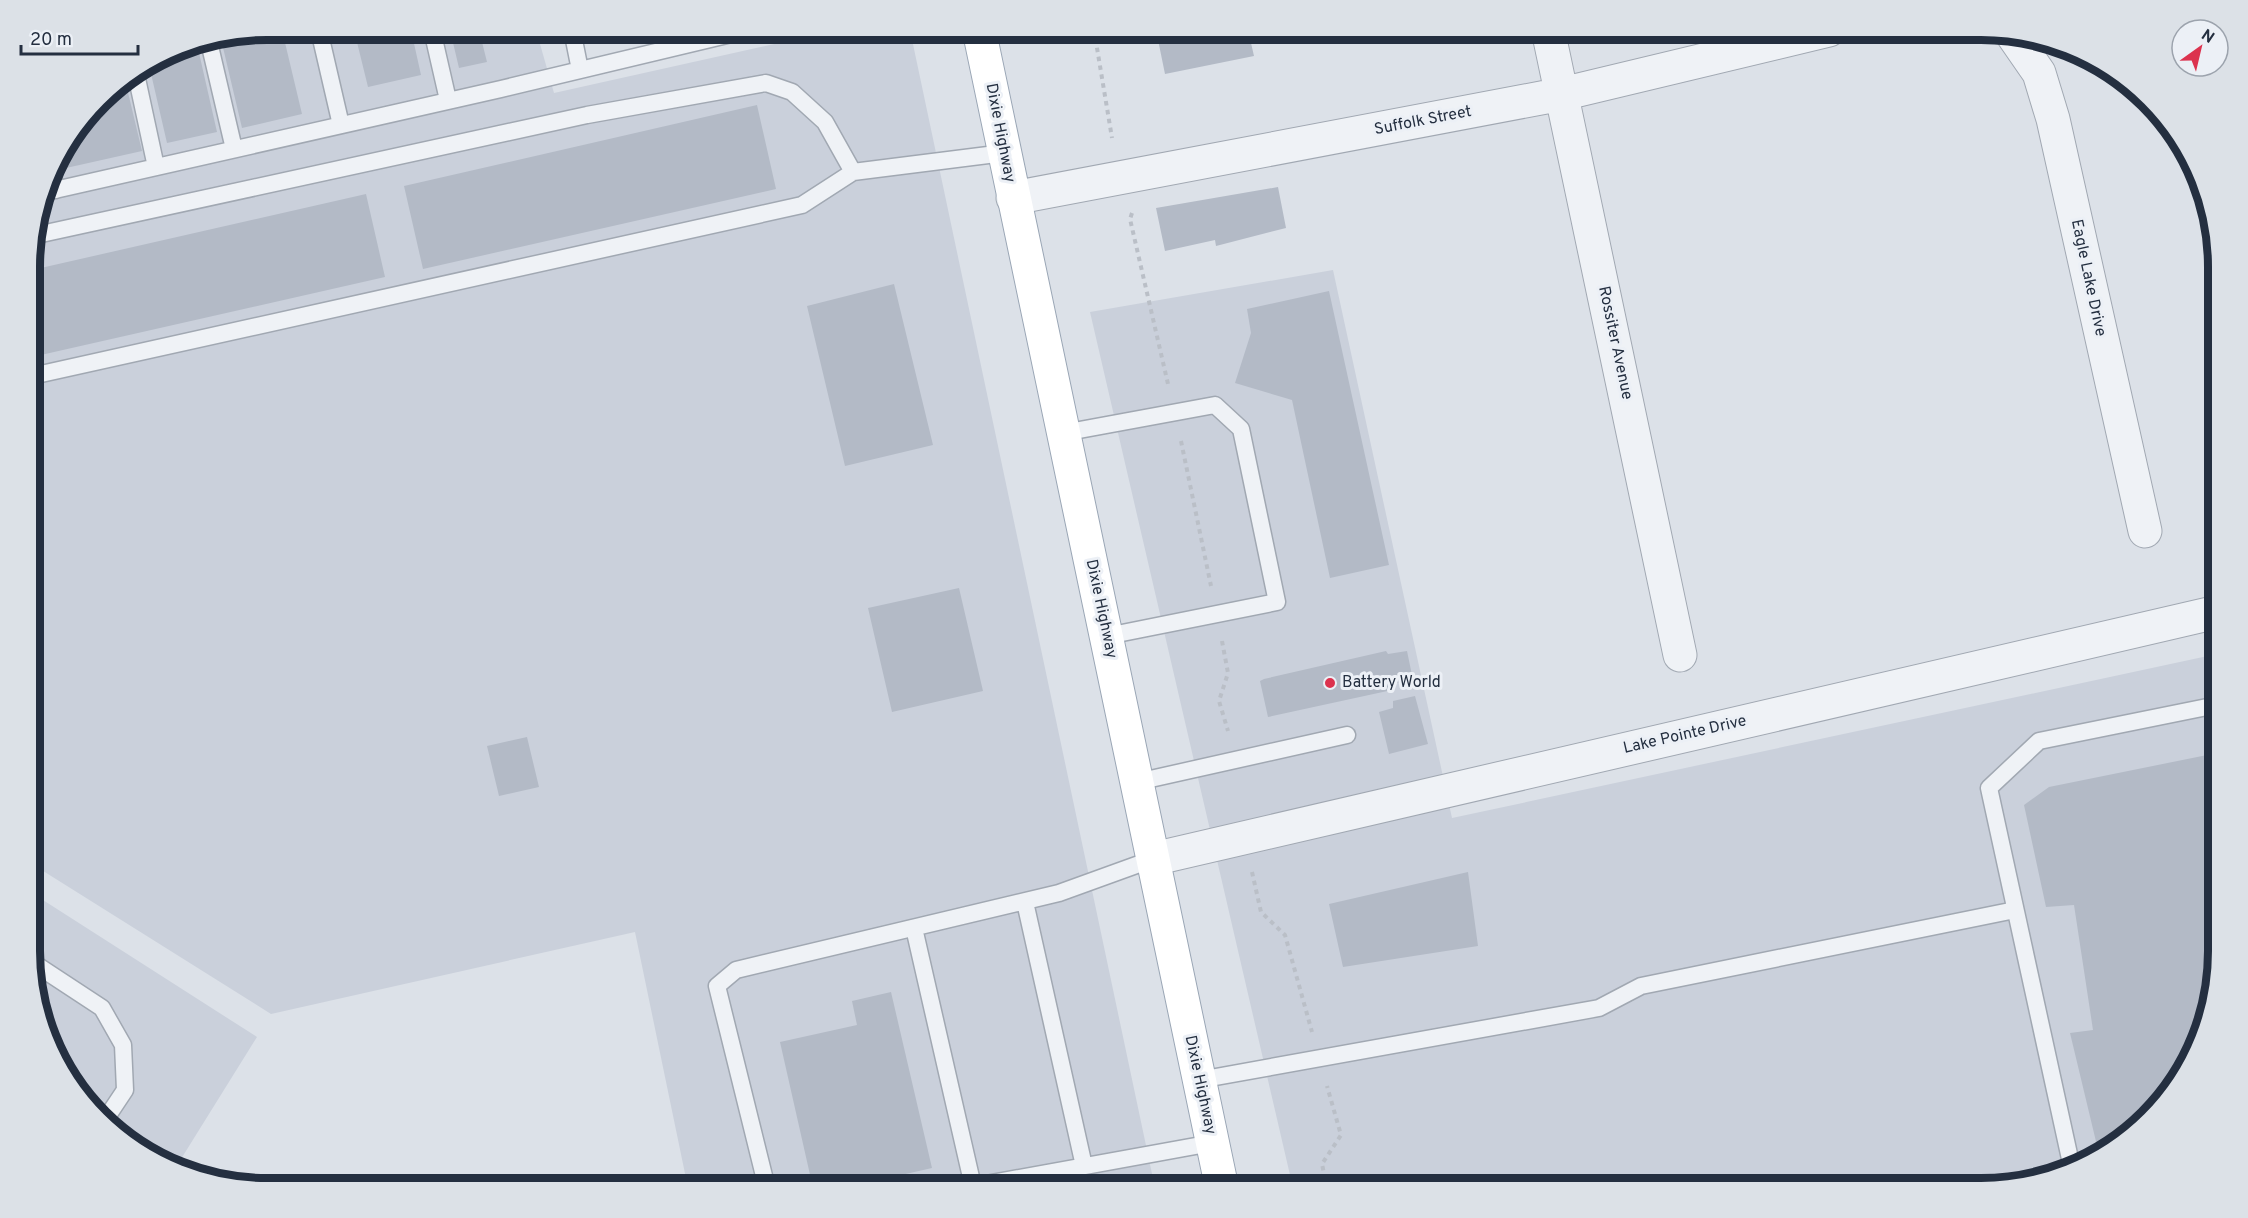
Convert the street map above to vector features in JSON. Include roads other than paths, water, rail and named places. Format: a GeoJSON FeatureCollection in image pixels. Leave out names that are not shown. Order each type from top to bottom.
{"type":"FeatureCollection","features":[{"type":"Feature","properties":{"kind":"main road","name":"Dixie Highway"},"geometry":{"type":"LineString","coordinates":[[981,40],[1220,1178]]}},
{"type":"Feature","properties":{"kind":"street","name":"Rossiter Avenue"},"geometry":{"type":"LineString","coordinates":[[1550,40],[1680,655]]}},
{"type":"Feature","properties":{"kind":"street","name":"Suffolk Street"},"geometry":{"type":"LineString","coordinates":[[1013,198],[1562,94],[1787,40]]}},
{"type":"Feature","properties":{"kind":"street","name":"Eagle Lake Drive"},"geometry":{"type":"LineString","coordinates":[[2019,44],[2039,73],[2054,119],[2145,531]]}},
{"type":"Feature","properties":{"kind":"street","name":"Lake Pointe Drive"},"geometry":{"type":"LineString","coordinates":[[1153,859],[2208,614]]}},
{"type":"Feature","properties":{"kind":"lane"},"geometry":{"type":"LineString","coordinates":[[321,40],[340,125]]}},
{"type":"Feature","properties":{"kind":"lane"},"geometry":{"type":"LineString","coordinates":[[434,40],[448,100]]}},
{"type":"Feature","properties":{"kind":"lane"},"geometry":{"type":"LineString","coordinates":[[574,40],[580,70]]}},
{"type":"Feature","properties":{"kind":"lane"},"geometry":{"type":"LineString","coordinates":[[55,190],[706,40]]}},
{"type":"Feature","properties":{"kind":"lane"},"geometry":{"type":"LineString","coordinates":[[210,48],[234,149]]}},
{"type":"Feature","properties":{"kind":"lane"},"geometry":{"type":"LineString","coordinates":[[138,82],[156,167]]}},
{"type":"Feature","properties":{"kind":"lane"},"geometry":{"type":"LineString","coordinates":[[43,234],[587,115],[766,83],[792,92],[825,122],[853,172]]}},
{"type":"Feature","properties":{"kind":"lane"},"geometry":{"type":"LineString","coordinates":[[40,374],[802,205],[853,172],[1004,153]]}},
{"type":"Feature","properties":{"kind":"lane"},"geometry":{"type":"LineString","coordinates":[[1063,433],[1215,405],[1241,429],[1277,602],[1107,636]]}},
{"type":"Feature","properties":{"kind":"lane"},"geometry":{"type":"LineString","coordinates":[[2070,1159],[1989,788],[2039,741],[2208,707]]}},
{"type":"Feature","properties":{"kind":"lane"},"geometry":{"type":"LineString","coordinates":[[1137,782],[1347,735]]}},
{"type":"Feature","properties":{"kind":"lane"},"geometry":{"type":"LineString","coordinates":[[765,1178],[717,986],[736,970],[1059,893],[1153,859]]}},
{"type":"Feature","properties":{"kind":"lane"},"geometry":{"type":"LineString","coordinates":[[1025,902],[1084,1166]]}},
{"type":"Feature","properties":{"kind":"lane"},"geometry":{"type":"LineString","coordinates":[[1199,1080],[1599,1008],[1641,986],[2016,910]]}},
{"type":"Feature","properties":{"kind":"lane"},"geometry":{"type":"LineString","coordinates":[[914,927],[967,1178]]}},
{"type":"Feature","properties":{"kind":"lane"},"geometry":{"type":"LineString","coordinates":[[41,968],[102,1008],[123,1046],[124,1090],[109,1113]]}},
{"type":"Feature","properties":{"kind":"lane"},"geometry":{"type":"LineString","coordinates":[[1018,1178],[1212,1143]]}},
{"type":"Feature","properties":{"kind":"place","name":"Battery World"},"geometry":{"type":"Point","coordinates":[1330,683]}}]}
